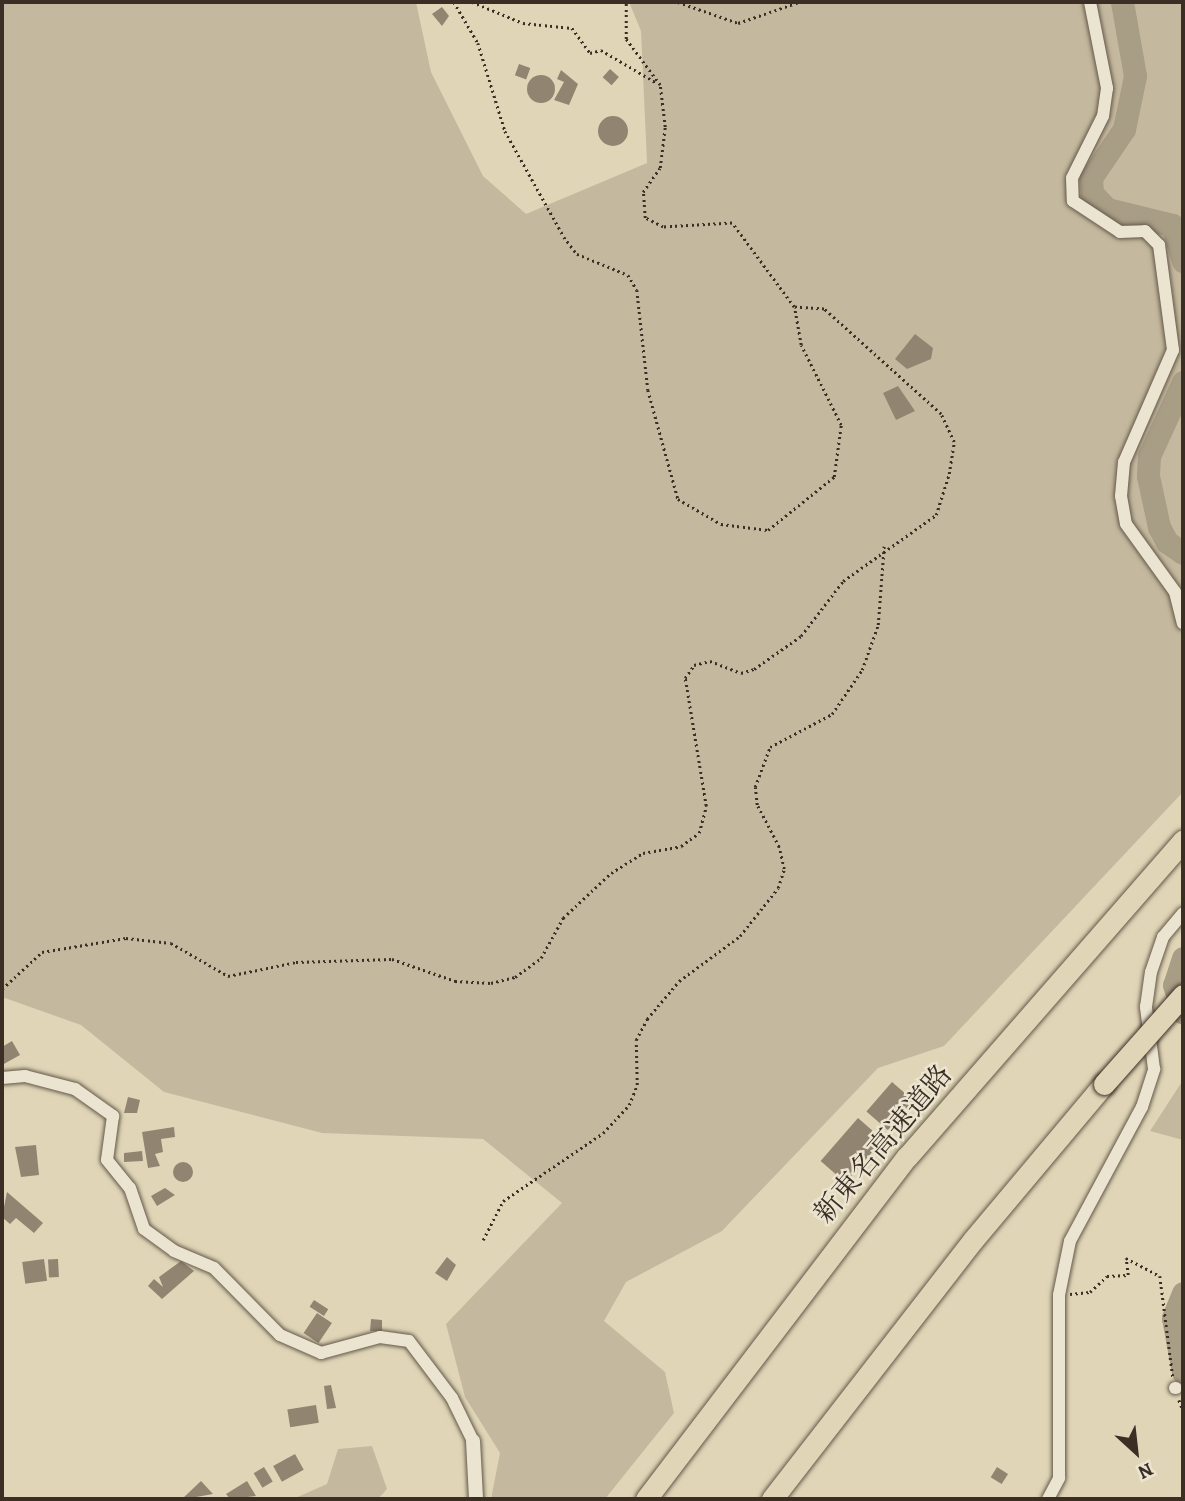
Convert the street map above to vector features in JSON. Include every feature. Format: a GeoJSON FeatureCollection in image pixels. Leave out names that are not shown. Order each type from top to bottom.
{"type":"FeatureCollection","features":[{"type":"Feature","properties":{"kind":"highway","name":"新東名高速道路"},"geometry":{"type":"LineString","coordinates":[[646,1499],[815,1271],[1183,841]]}},
{"type":"Feature","properties":{"kind":"highway"},"geometry":{"type":"LineString","coordinates":[[772,1499],[901,1329],[1104,1084],[1183,995]]}},
{"type":"Feature","properties":{"kind":"street"},"geometry":{"type":"LineString","coordinates":[[1090,2],[1107,88],[1103,116],[1072,178],[1073,201],[1120,232],[1145,231],[1159,244],[1173,350],[1124,463],[1121,496],[1126,524],[1175,592],[1183,623]]}},
{"type":"Feature","properties":{"kind":"street"},"geometry":{"type":"LineString","coordinates":[[1048,1499],[1059,1478],[1059,1295],[1070,1241],[1111,1171],[1154,1069],[1146,1007],[1151,972],[1163,937],[1183,914]]}},
{"type":"Feature","properties":{"kind":"street"},"geometry":{"type":"LineString","coordinates":[[2,1078],[25,1076],[75,1089],[113,1116],[107,1160],[130,1188],[144,1228],[174,1251],[214,1268],[279,1335],[321,1353],[380,1337],[409,1341],[452,1398],[473,1441],[476,1499]]}},
{"type":"Feature","properties":{"kind":"path"},"geometry":{"type":"LineString","coordinates":[[454,2],[478,43],[505,131],[564,237],[577,254],[628,275],[637,290],[648,390],[672,460],[674,490],[686,507],[721,524],[768,530],[834,477],[841,425],[801,345],[794,307],[732,223],[663,227],[645,218],[643,192],[660,167],[666,127],[660,85],[626,39],[626,2]]}},
{"type":"Feature","properties":{"kind":"path"},"geometry":{"type":"LineString","coordinates":[[472,2],[523,23],[572,28],[590,53],[601,50],[660,85]]}},
{"type":"Feature","properties":{"kind":"path"},"geometry":{"type":"LineString","coordinates":[[678,2],[738,23],[799,2]]}},
{"type":"Feature","properties":{"kind":"path"},"geometry":{"type":"LineString","coordinates":[[2,989],[42,953],[126,938],[171,943],[228,976],[296,962],[392,959],[454,981],[514,977],[541,958],[563,918],[611,873],[642,853],[681,846],[699,833],[706,806],[685,678],[694,665],[710,661],[741,673],[754,669],[801,636],[843,581],[884,546],[936,515],[949,474],[951,431],[942,414],[824,309],[794,307]]}},
{"type":"Feature","properties":{"kind":"path"},"geometry":{"type":"LineString","coordinates":[[483,1240],[491,1215],[503,1201],[603,1133],[629,1105],[637,1085],[636,1040],[647,1019],[679,981],[740,936],[778,888],[784,869],[779,846],[757,805],[755,787],[770,747],[832,714],[862,670],[878,625],[884,546]]}},
{"type":"Feature","properties":{"kind":"path"},"geometry":{"type":"LineString","coordinates":[[1059,1295],[1090,1292],[1107,1276],[1128,1275],[1126,1258],[1160,1276],[1175,1388]]}},
{"type":"Feature","properties":{"kind":"shaded area"},"geometry":{"type":"Polygon","coordinates":[[[2,2],[416,2],[431,72],[483,176],[526,214],[647,163],[641,31],[629,2],[1183,2],[1183,792],[944,1046],[878,1068],[722,1231],[626,1282],[604,1321],[665,1372],[674,1413],[605,1499],[491,1499],[500,1453],[465,1397],[446,1324],[562,1203],[483,1139],[322,1133],[164,1092],[81,1025],[2,997],[2,2]]]}},
{"type":"Feature","properties":{"kind":"shaded area"},"geometry":{"type":"Polygon","coordinates":[[[1183,1080],[1183,1140],[1150,1131],[1183,1080]]]}},
{"type":"Feature","properties":{"kind":"shaded area"},"geometry":{"type":"Polygon","coordinates":[[[372,1446],[387,1489],[378,1499],[293,1499],[327,1484],[338,1449],[372,1446]]]}},
{"type":"Feature","properties":{"kind":"building"},"geometry":{"type":"Polygon","coordinates":[[[442,7],[449,16],[442,26],[432,14],[442,7]]]}},
{"type":"Feature","properties":{"kind":"building"},"geometry":{"type":"Polygon","coordinates":[[[519,64],[530,68],[526,79],[515,75],[519,64]]]}},
{"type":"Feature","properties":{"kind":"building"},"geometry":{"type":"Polygon","coordinates":[[[610,69],[619,77],[612,85],[603,77],[610,69]]]}},
{"type":"Feature","properties":{"kind":"building"},"geometry":{"type":"Polygon","coordinates":[[[561,70],[578,84],[569,105],[554,100],[564,82],[557,79],[561,70]]]}},
{"type":"Feature","properties":{"kind":"building"},"geometry":{"type":"Polygon","coordinates":[[[541,75],[551,79],[555,89],[551,99],[541,103],[531,99],[527,89],[531,79],[541,75]]]}},
{"type":"Feature","properties":{"kind":"building"},"geometry":{"type":"Polygon","coordinates":[[[613,116],[624,120],[628,131],[624,142],[613,146],[602,142],[598,131],[602,120],[613,116]]]}},
{"type":"Feature","properties":{"kind":"building"},"geometry":{"type":"Polygon","coordinates":[[[915,334],[933,348],[931,359],[907,369],[895,359],[915,334]]]}},
{"type":"Feature","properties":{"kind":"building"},"geometry":{"type":"Polygon","coordinates":[[[898,386],[915,411],[896,420],[883,393],[898,386]]]}},
{"type":"Feature","properties":{"kind":"building"},"geometry":{"type":"Polygon","coordinates":[[[12,1041],[20,1055],[2,1065],[2,1047],[12,1041]]]}},
{"type":"Feature","properties":{"kind":"building"},"geometry":{"type":"Polygon","coordinates":[[[892,1082],[916,1103],[891,1132],[866,1111],[892,1082]]]}},
{"type":"Feature","properties":{"kind":"building"},"geometry":{"type":"Polygon","coordinates":[[[128,1097],[140,1100],[137,1113],[124,1113],[128,1097]]]}},
{"type":"Feature","properties":{"kind":"building"},"geometry":{"type":"Polygon","coordinates":[[[858,1118],[883,1140],[846,1183],[821,1161],[858,1118]]]}},
{"type":"Feature","properties":{"kind":"building"},"geometry":{"type":"Polygon","coordinates":[[[174,1127],[175,1137],[161,1139],[163,1152],[155,1154],[160,1166],[148,1168],[142,1132],[174,1127]]]}},
{"type":"Feature","properties":{"kind":"building"},"geometry":{"type":"Polygon","coordinates":[[[36,1145],[39,1175],[21,1177],[15,1147],[36,1145]]]}},
{"type":"Feature","properties":{"kind":"building"},"geometry":{"type":"Polygon","coordinates":[[[142,1151],[143,1161],[124,1162],[124,1153],[142,1151]]]}},
{"type":"Feature","properties":{"kind":"building"},"geometry":{"type":"Polygon","coordinates":[[[179,1162],[187,1162],[193,1172],[187,1182],[179,1182],[173,1176],[173,1168],[179,1162]]]}},
{"type":"Feature","properties":{"kind":"building"},"geometry":{"type":"Polygon","coordinates":[[[165,1188],[175,1195],[157,1206],[151,1196],[165,1188]]]}},
{"type":"Feature","properties":{"kind":"building"},"geometry":{"type":"Polygon","coordinates":[[[7,1192],[43,1223],[34,1233],[16,1218],[10,1224],[2,1217],[7,1192]]]}},
{"type":"Feature","properties":{"kind":"building"},"geometry":{"type":"Polygon","coordinates":[[[447,1257],[456,1265],[447,1281],[435,1273],[447,1257]]]}},
{"type":"Feature","properties":{"kind":"building"},"geometry":{"type":"Polygon","coordinates":[[[44,1259],[47,1281],[25,1284],[22,1262],[44,1259]]]}},
{"type":"Feature","properties":{"kind":"building"},"geometry":{"type":"Polygon","coordinates":[[[58,1259],[59,1277],[49,1277],[48,1260],[58,1259]]]}},
{"type":"Feature","properties":{"kind":"building"},"geometry":{"type":"Polygon","coordinates":[[[181,1261],[194,1271],[162,1299],[148,1286],[154,1279],[163,1287],[159,1277],[181,1261]]]}},
{"type":"Feature","properties":{"kind":"building"},"geometry":{"type":"Polygon","coordinates":[[[314,1300],[328,1309],[324,1316],[310,1307],[314,1300]]]}},
{"type":"Feature","properties":{"kind":"building"},"geometry":{"type":"Polygon","coordinates":[[[317,1313],[332,1323],[319,1343],[304,1333],[317,1313]]]}},
{"type":"Feature","properties":{"kind":"building"},"geometry":{"type":"Polygon","coordinates":[[[371,1319],[382,1320],[382,1331],[370,1331],[371,1319]]]}},
{"type":"Feature","properties":{"kind":"building"},"geometry":{"type":"Polygon","coordinates":[[[331,1385],[336,1408],[327,1409],[324,1386],[331,1385]]]}},
{"type":"Feature","properties":{"kind":"building"},"geometry":{"type":"Polygon","coordinates":[[[316,1405],[319,1423],[290,1427],[287,1410],[316,1405]]]}},
{"type":"Feature","properties":{"kind":"building"},"geometry":{"type":"Polygon","coordinates":[[[295,1454],[304,1470],[282,1482],[273,1466],[295,1454]]]}},
{"type":"Feature","properties":{"kind":"building"},"geometry":{"type":"Polygon","coordinates":[[[264,1467],[273,1482],[262,1488],[254,1473],[264,1467]]]}},
{"type":"Feature","properties":{"kind":"building"},"geometry":{"type":"Polygon","coordinates":[[[997,1467],[1008,1474],[1002,1484],[991,1477],[997,1467]]]}},
{"type":"Feature","properties":{"kind":"building"},"geometry":{"type":"Polygon","coordinates":[[[201,1481],[213,1494],[183,1498],[201,1481]]]}},
{"type":"Feature","properties":{"kind":"building"},"geometry":{"type":"Polygon","coordinates":[[[247,1481],[256,1496],[230,1499],[226,1494],[247,1481]]]}},
{"type":"Feature","properties":{"kind":"waterway"},"geometry":{"type":"LineString","coordinates":[[1122,2],[1135,76],[1124,129],[1091,178],[1092,193],[1107,209],[1172,225],[1183,261]]}},
{"type":"Feature","properties":{"kind":"waterway"},"geometry":{"type":"LineString","coordinates":[[1183,382],[1149,456],[1148,476],[1159,527],[1167,542],[1183,553]]}},
{"type":"Feature","properties":{"kind":"waterway"},"geometry":{"type":"LineString","coordinates":[[1183,958],[1174,985],[1183,1013]]}},
{"type":"Feature","properties":{"kind":"waterway"},"geometry":{"type":"LineString","coordinates":[[1183,1293],[1173,1318],[1183,1372]]}}]}
